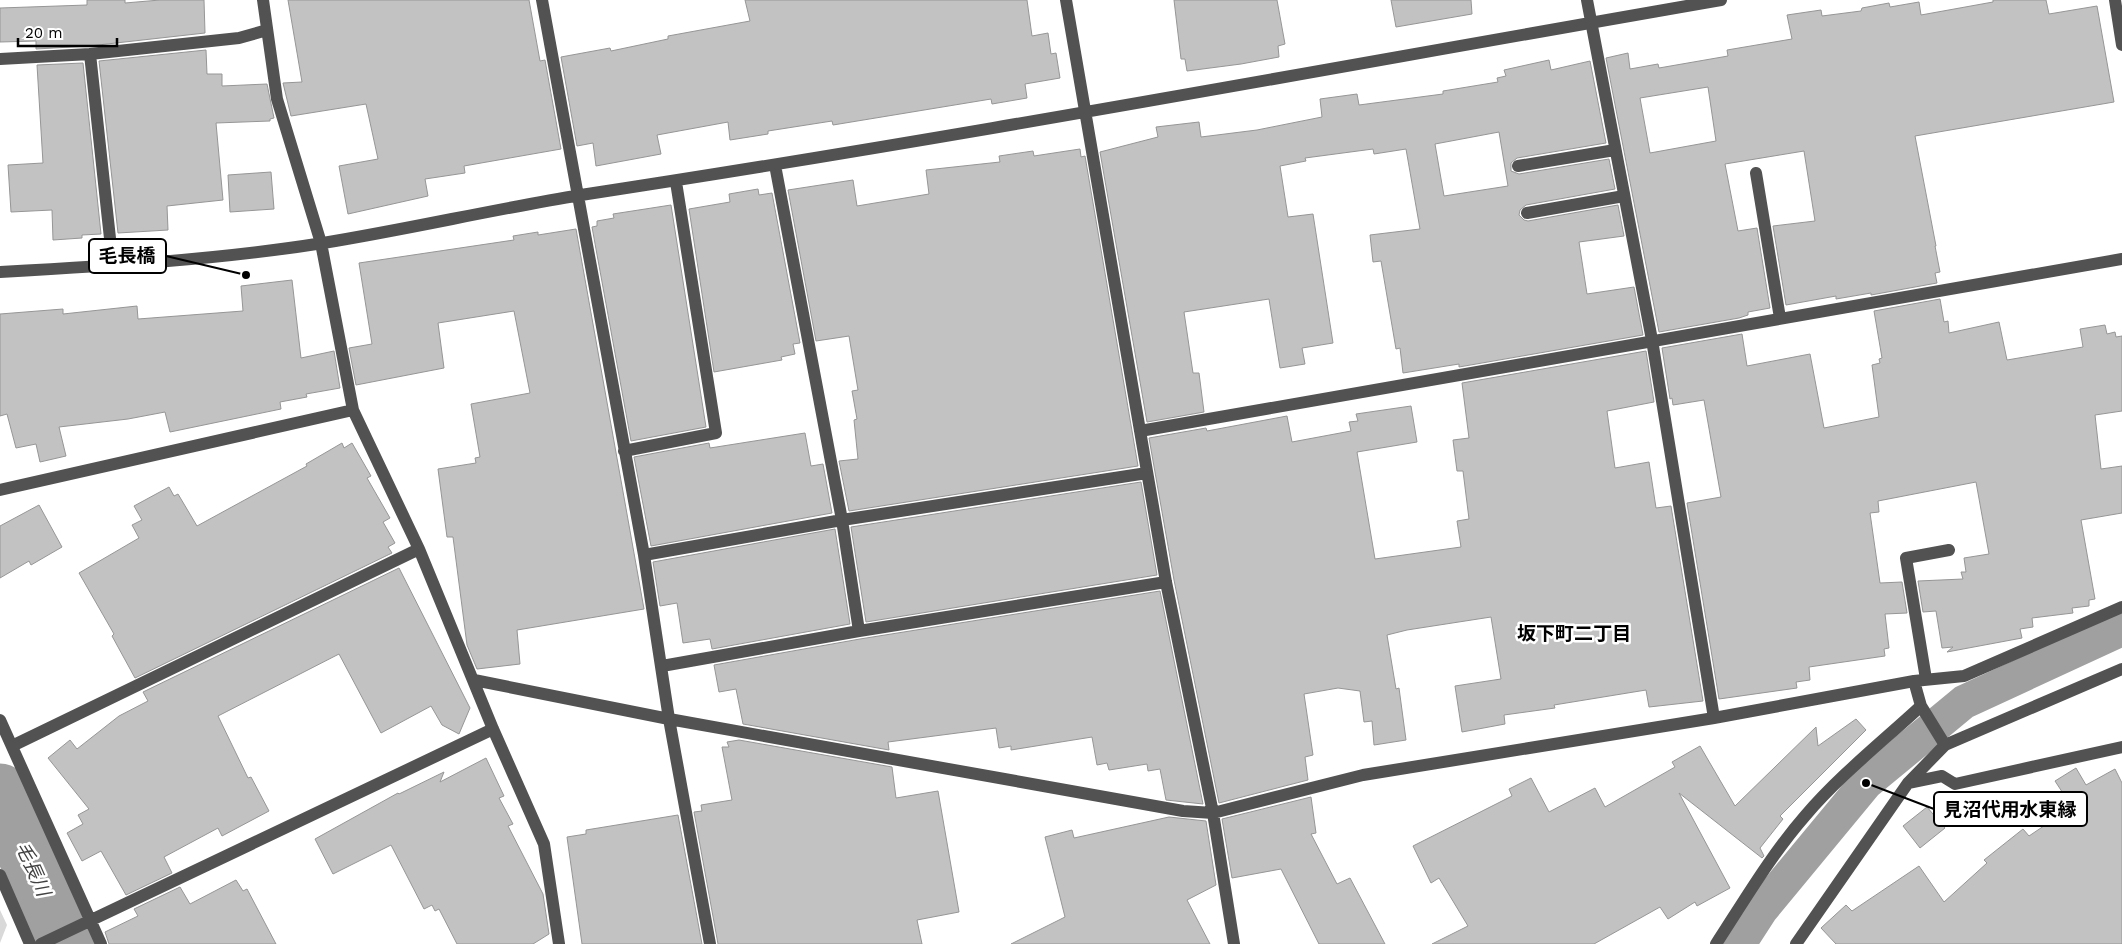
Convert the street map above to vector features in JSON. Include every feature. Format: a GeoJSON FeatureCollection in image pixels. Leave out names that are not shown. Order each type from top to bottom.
{"type":"FeatureCollection","features":[{"type":"Feature","properties":{"kind":"street"},"geometry":{"type":"LineString","coordinates":[[263,0],[277,99],[321,243],[353,410],[419,549],[493,729],[544,844],[559,944]]}},
{"type":"Feature","properties":{"kind":"street"},"geometry":{"type":"LineString","coordinates":[[542,0],[644,555],[669,719],[710,944]]}},
{"type":"Feature","properties":{"kind":"street"},"geometry":{"type":"LineString","coordinates":[[1066,0],[1166,582],[1213,813],[1234,944]]}},
{"type":"Feature","properties":{"kind":"street"},"geometry":{"type":"LineString","coordinates":[[1587,0],[1652,340],[1714,718]]}},
{"type":"Feature","properties":{"kind":"street"},"geometry":{"type":"LineString","coordinates":[[0,272],[113,266],[238,254],[321,243],[577,196],[676,182],[1086,112],[1721,0]]}},
{"type":"Feature","properties":{"kind":"street"},"geometry":{"type":"LineString","coordinates":[[2114,0],[2122,45]]}},
{"type":"Feature","properties":{"kind":"street"},"geometry":{"type":"LineString","coordinates":[[0,59],[90,54],[239,38],[267,30]]}},
{"type":"Feature","properties":{"kind":"street"},"geometry":{"type":"LineString","coordinates":[[90,54],[113,266]]}},
{"type":"Feature","properties":{"kind":"street"},"geometry":{"type":"LineString","coordinates":[[1518,166],[1615,150]]}},
{"type":"Feature","properties":{"kind":"street"},"geometry":{"type":"LineString","coordinates":[[776,165],[842,520],[859,631]]}},
{"type":"Feature","properties":{"kind":"street"},"geometry":{"type":"LineString","coordinates":[[1756,173],[1780,318]]}},
{"type":"Feature","properties":{"kind":"street"},"geometry":{"type":"LineString","coordinates":[[624,451],[716,433],[676,182]]}},
{"type":"Feature","properties":{"kind":"street"},"geometry":{"type":"LineString","coordinates":[[1527,213],[1624,196]]}},
{"type":"Feature","properties":{"kind":"street"},"geometry":{"type":"LineString","coordinates":[[1140,431],[2122,259]]}},
{"type":"Feature","properties":{"kind":"street"},"geometry":{"type":"LineString","coordinates":[[0,490],[353,410]]}},
{"type":"Feature","properties":{"kind":"street"},"geometry":{"type":"LineString","coordinates":[[644,555],[842,520],[1147,474]]}},
{"type":"Feature","properties":{"kind":"street"},"geometry":{"type":"LineString","coordinates":[[12,746],[419,549]]}},
{"type":"Feature","properties":{"kind":"street"},"geometry":{"type":"LineString","coordinates":[[1945,745],[1921,706],[1920,680],[1906,558],[1949,550]]}},
{"type":"Feature","properties":{"kind":"street"},"geometry":{"type":"LineString","coordinates":[[662,666],[859,631],[1166,582]]}},
{"type":"Feature","properties":{"kind":"street"},"geometry":{"type":"LineString","coordinates":[[474,680],[669,719],[1183,812],[1213,813],[1363,775],[1714,718],[1920,680],[1964,676],[2122,606]]}},
{"type":"Feature","properties":{"kind":"street"},"geometry":{"type":"LineString","coordinates":[[1796,944],[1908,783],[1945,745],[2122,669]]}},
{"type":"Feature","properties":{"kind":"street"},"geometry":{"type":"LineString","coordinates":[[1716,944],[1775,855],[1805,816],[1839,781],[1921,706]]}},
{"type":"Feature","properties":{"kind":"street"},"geometry":{"type":"LineString","coordinates":[[0,720],[101,944]]}},
{"type":"Feature","properties":{"kind":"street"},"geometry":{"type":"LineString","coordinates":[[41,944],[493,729]]}},
{"type":"Feature","properties":{"kind":"street"},"geometry":{"type":"LineString","coordinates":[[1908,783],[1942,776],[1955,784],[2122,747]]}},
{"type":"Feature","properties":{"kind":"street"},"geometry":{"type":"LineString","coordinates":[[0,875],[30,944]]}},
{"type":"Feature","properties":{"kind":"shaded area"},"geometry":{"type":"Polygon","coordinates":[[[0,910],[7,925],[0,943],[0,910]]]}},
{"type":"Feature","properties":{"kind":"building"},"geometry":{"type":"Polygon","coordinates":[[[87,0],[125,0],[125,3],[160,0],[204,0],[205,33],[89,46],[36,49],[36,41],[0,42],[0,8],[87,5],[87,0]]]}},
{"type":"Feature","properties":{"kind":"building"},"geometry":{"type":"Polygon","coordinates":[[[288,0],[529,0],[540,61],[545,60],[561,149],[464,166],[465,173],[425,179],[428,196],[348,214],[339,166],[378,159],[366,104],[291,116],[283,83],[302,82],[288,0]]]}},
{"type":"Feature","properties":{"kind":"building"},"geometry":{"type":"Polygon","coordinates":[[[745,0],[1027,0],[1032,36],[1048,33],[1051,54],[1056,53],[1060,78],[1025,84],[1027,98],[992,104],[991,99],[833,125],[832,121],[768,131],[768,134],[730,140],[728,122],[657,135],[661,154],[596,166],[593,143],[577,146],[561,57],[610,48],[611,51],[668,39],[668,36],[750,21],[745,0]]]}},
{"type":"Feature","properties":{"kind":"building"},"geometry":{"type":"Polygon","coordinates":[[[1174,0],[1277,0],[1285,44],[1278,46],[1279,57],[1187,71],[1185,59],[1181,59],[1174,0]]]}},
{"type":"Feature","properties":{"kind":"building"},"geometry":{"type":"Polygon","coordinates":[[[1391,0],[1471,0],[1472,14],[1396,27],[1391,0]]]}},
{"type":"Feature","properties":{"kind":"building"},"geometry":{"type":"Polygon","coordinates":[[[1993,0],[2046,0],[2049,14],[2097,6],[2114,102],[1915,136],[1940,272],[1935,273],[1937,283],[1871,295],[1871,293],[1836,299],[1836,296],[1786,305],[1773,226],[1815,221],[1804,151],[1725,164],[1738,231],[1757,228],[1770,308],[1748,312],[1748,315],[1739,318],[1659,332],[1606,58],[1628,53],[1630,69],[1658,64],[1659,68],[1728,56],[1727,50],[1792,39],[1787,15],[1821,10],[1822,16],[1861,11],[1862,8],[1889,3],[1890,7],[1919,2],[1921,15],[1993,2],[1993,0]],[[1708,87],[1640,98],[1650,153],[1716,141],[1708,87]]]}},
{"type":"Feature","properties":{"kind":"building"},"geometry":{"type":"Polygon","coordinates":[[[206,50],[207,74],[222,74],[222,86],[267,84],[274,118],[270,119],[270,121],[216,123],[223,200],[167,206],[168,230],[118,233],[99,61],[206,50]]]}},
{"type":"Feature","properties":{"kind":"building"},"geometry":{"type":"Polygon","coordinates":[[[1549,60],[1551,70],[1590,61],[1606,143],[1517,158],[1511,163],[1511,171],[1519,174],[1609,159],[1615,189],[1526,205],[1520,210],[1519,215],[1528,221],[1618,205],[1624,236],[1579,242],[1587,294],[1634,287],[1643,335],[1459,367],[1459,364],[1403,373],[1400,348],[1396,349],[1381,261],[1373,262],[1370,235],[1420,229],[1406,149],[1374,154],[1373,149],[1305,158],[1306,161],[1280,166],[1288,217],[1313,214],[1333,343],[1302,348],[1305,364],[1280,368],[1269,299],[1184,312],[1193,373],[1199,373],[1204,412],[1147,422],[1100,152],[1158,137],[1156,127],[1199,122],[1201,137],[1257,130],[1322,117],[1320,99],[1357,94],[1359,105],[1443,94],[1443,91],[1498,82],[1497,78],[1506,76],[1504,70],[1549,60]],[[1499,132],[1435,144],[1444,196],[1508,186],[1499,132]]]}},
{"type":"Feature","properties":{"kind":"building"},"geometry":{"type":"Polygon","coordinates":[[[83,63],[101,234],[82,235],[82,238],[53,240],[52,210],[11,212],[8,165],[43,163],[37,65],[83,63]]]}},
{"type":"Feature","properties":{"kind":"building"},"geometry":{"type":"Polygon","coordinates":[[[1080,149],[1081,157],[1085,156],[1138,466],[849,511],[839,461],[858,459],[854,420],[857,419],[852,391],[858,390],[849,336],[816,341],[788,190],[853,180],[857,206],[929,194],[926,170],[1000,162],[999,156],[1033,151],[1034,156],[1080,149]]]}},
{"type":"Feature","properties":{"kind":"building"},"geometry":{"type":"Polygon","coordinates":[[[271,172],[274,209],[230,212],[228,175],[271,172]]]}},
{"type":"Feature","properties":{"kind":"building"},"geometry":{"type":"Polygon","coordinates":[[[758,189],[759,195],[772,193],[800,343],[793,344],[795,354],[781,357],[782,360],[714,372],[689,209],[730,202],[729,194],[758,189]]]}},
{"type":"Feature","properties":{"kind":"building"},"geometry":{"type":"Polygon","coordinates":[[[671,205],[706,427],[631,441],[592,227],[597,226],[597,221],[614,218],[613,214],[671,205]]]}},
{"type":"Feature","properties":{"kind":"building"},"geometry":{"type":"Polygon","coordinates":[[[576,229],[644,609],[517,630],[520,664],[477,669],[467,645],[453,537],[447,537],[438,469],[476,463],[475,458],[480,457],[471,404],[530,393],[514,311],[438,323],[444,368],[356,385],[349,348],[372,344],[359,263],[514,240],[513,236],[538,232],[538,235],[576,229]]]}},
{"type":"Feature","properties":{"kind":"building"},"geometry":{"type":"Polygon","coordinates":[[[292,280],[301,358],[334,351],[340,388],[306,394],[307,397],[280,402],[281,409],[170,432],[165,412],[128,419],[59,427],[66,456],[40,462],[36,444],[16,448],[7,414],[0,416],[0,314],[63,309],[63,314],[137,306],[138,319],[243,311],[241,286],[292,280]]]}},
{"type":"Feature","properties":{"kind":"building"},"geometry":{"type":"Polygon","coordinates":[[[1940,299],[1944,322],[1948,321],[1949,333],[1999,322],[2007,360],[2083,347],[2080,329],[2105,325],[2107,334],[2115,332],[2116,337],[2122,336],[2122,411],[2095,415],[2101,469],[2122,466],[2122,513],[2081,520],[2095,599],[2089,600],[2089,606],[2072,608],[2073,613],[2032,618],[2033,627],[2020,629],[2022,638],[1947,652],[1953,647],[1942,648],[1936,611],[1923,612],[1918,581],[1963,579],[1961,572],[1966,572],[1964,558],[1989,554],[1976,482],[1878,501],[1879,512],[1870,513],[1880,583],[1902,582],[1907,613],[1885,614],[1889,648],[1884,649],[1885,656],[1809,667],[1810,680],[1796,682],[1797,688],[1719,699],[1687,503],[1721,497],[1704,400],[1673,405],[1672,398],[1670,399],[1662,348],[1742,334],[1747,366],[1810,354],[1824,428],[1879,417],[1872,365],[1880,363],[1879,359],[1882,358],[1874,311],[1940,299]]]}},
{"type":"Feature","properties":{"kind":"building"},"geometry":{"type":"Polygon","coordinates":[[[1646,351],[1654,402],[1607,411],[1615,468],[1649,462],[1656,508],[1671,506],[1703,701],[1649,707],[1646,690],[1554,705],[1555,708],[1504,715],[1505,724],[1462,732],[1455,686],[1501,679],[1491,617],[1407,630],[1387,635],[1396,689],[1399,688],[1406,740],[1374,745],[1372,721],[1364,722],[1360,691],[1338,688],[1304,694],[1313,755],[1305,757],[1308,780],[1219,803],[1174,580],[1149,438],[1206,428],[1207,431],[1287,416],[1292,442],[1351,431],[1349,422],[1358,421],[1356,414],[1411,406],[1417,442],[1357,452],[1375,559],[1461,547],[1457,521],[1469,519],[1463,471],[1457,471],[1453,440],[1469,438],[1462,383],[1646,351]]]}},
{"type":"Feature","properties":{"kind":"building"},"geometry":{"type":"Polygon","coordinates":[[[805,433],[811,466],[823,464],[832,513],[651,546],[634,457],[709,443],[710,448],[805,433]]]}},
{"type":"Feature","properties":{"kind":"building"},"geometry":{"type":"Polygon","coordinates":[[[342,443],[344,448],[352,443],[371,476],[367,478],[390,518],[383,522],[395,543],[388,547],[392,553],[135,678],[112,636],[114,634],[79,573],[139,538],[132,525],[142,520],[134,506],[169,487],[174,496],[178,494],[197,526],[307,466],[306,464],[342,443]]]}},
{"type":"Feature","properties":{"kind":"building"},"geometry":{"type":"Polygon","coordinates":[[[1141,482],[1157,575],[866,622],[851,527],[1141,482]]]}},
{"type":"Feature","properties":{"kind":"building"},"geometry":{"type":"Polygon","coordinates":[[[39,505],[62,547],[31,565],[29,561],[0,578],[0,526],[39,505]]]}},
{"type":"Feature","properties":{"kind":"building"},"geometry":{"type":"Polygon","coordinates":[[[835,529],[850,624],[712,649],[710,639],[683,643],[677,603],[660,606],[653,562],[835,529]]]}},
{"type":"Feature","properties":{"kind":"building"},"geometry":{"type":"Polygon","coordinates":[[[399,568],[470,708],[459,734],[442,725],[431,706],[381,733],[339,654],[218,716],[248,778],[251,777],[269,811],[222,836],[218,828],[164,857],[172,873],[126,895],[101,851],[82,861],[67,833],[83,824],[78,815],[89,809],[48,758],[70,740],[77,749],[119,716],[148,701],[143,692],[399,568]]]}},
{"type":"Feature","properties":{"kind":"building"},"geometry":{"type":"Polygon","coordinates":[[[1160,591],[1203,804],[1166,800],[1160,769],[1148,771],[1147,764],[1109,770],[1107,763],[1097,765],[1092,737],[1011,750],[1011,746],[999,748],[996,728],[888,742],[889,750],[743,724],[736,689],[719,692],[714,665],[860,639],[1160,591]]]}},
{"type":"Feature","properties":{"kind":"building"},"geometry":{"type":"Polygon","coordinates":[[[1856,719],[1866,730],[1780,816],[1783,819],[1760,848],[1764,856],[1762,858],[1679,793],[1730,888],[1697,906],[1695,902],[1668,919],[1660,907],[1594,944],[1432,944],[1468,926],[1439,878],[1431,883],[1413,846],[1512,796],[1509,789],[1531,778],[1549,812],[1595,788],[1605,807],[1675,767],[1672,762],[1700,746],[1735,806],[1816,727],[1818,746],[1856,719]]]}},
{"type":"Feature","properties":{"kind":"building"},"geometry":{"type":"Polygon","coordinates":[[[739,740],[892,767],[896,798],[938,791],[959,912],[917,920],[922,944],[718,944],[694,812],[702,811],[701,805],[732,800],[722,747],[729,747],[727,742],[739,740]]]}},
{"type":"Feature","properties":{"kind":"building"},"geometry":{"type":"Polygon","coordinates":[[[486,758],[504,796],[499,798],[513,824],[508,826],[543,894],[549,934],[533,944],[457,944],[439,909],[435,911],[432,905],[424,909],[391,845],[333,874],[315,839],[398,793],[444,772],[440,782],[486,758]]]}},
{"type":"Feature","properties":{"kind":"building"},"geometry":{"type":"Polygon","coordinates":[[[2076,768],[2086,785],[2115,769],[2122,783],[2122,944],[1836,944],[1821,928],[1846,905],[1852,911],[1919,866],[1944,902],[1987,863],[1984,860],[2023,829],[2029,836],[2072,807],[2055,781],[2076,768]]]}},
{"type":"Feature","properties":{"kind":"building"},"geometry":{"type":"Polygon","coordinates":[[[1311,797],[1316,833],[1311,834],[1337,884],[1350,878],[1385,944],[1319,944],[1281,869],[1232,878],[1222,819],[1311,797]]]}},
{"type":"Feature","properties":{"kind":"building"},"geometry":{"type":"Polygon","coordinates":[[[1927,807],[1945,828],[1920,848],[1903,826],[1927,807]]]}},
{"type":"Feature","properties":{"kind":"building"},"geometry":{"type":"Polygon","coordinates":[[[678,815],[702,944],[582,944],[567,837],[586,834],[586,830],[678,815]]]}},
{"type":"Feature","properties":{"kind":"building"},"geometry":{"type":"Polygon","coordinates":[[[1169,817],[1206,821],[1216,885],[1187,900],[1210,944],[1011,944],[1065,917],[1045,837],[1072,830],[1074,838],[1169,817]]]}},
{"type":"Feature","properties":{"kind":"building"},"geometry":{"type":"Polygon","coordinates":[[[236,880],[243,891],[247,889],[276,944],[109,944],[105,932],[138,916],[134,909],[180,887],[190,904],[236,880]]]}},
{"type":"Feature","properties":{"kind":"waterway"},"geometry":{"type":"LineString","coordinates":[[1739,944],[1761,910],[1866,783],[1964,702],[2122,629]]}},
{"type":"Feature","properties":{"kind":"waterway","name":"毛長川"},"geometry":{"type":"LineString","coordinates":[[0,793],[66,944]]}},
{"type":"Feature","properties":{"kind":"place","name":"毛長橋"},"geometry":{"type":"Point","coordinates":[246,275]}},
{"type":"Feature","properties":{"kind":"place","name":"見沼代用水東縁"},"geometry":{"type":"Point","coordinates":[1866,783]}},
{"type":"Feature","properties":{"kind":"district","name":"坂下町二丁目"},"geometry":{"type":"Point","coordinates":[1574,633]}}]}
